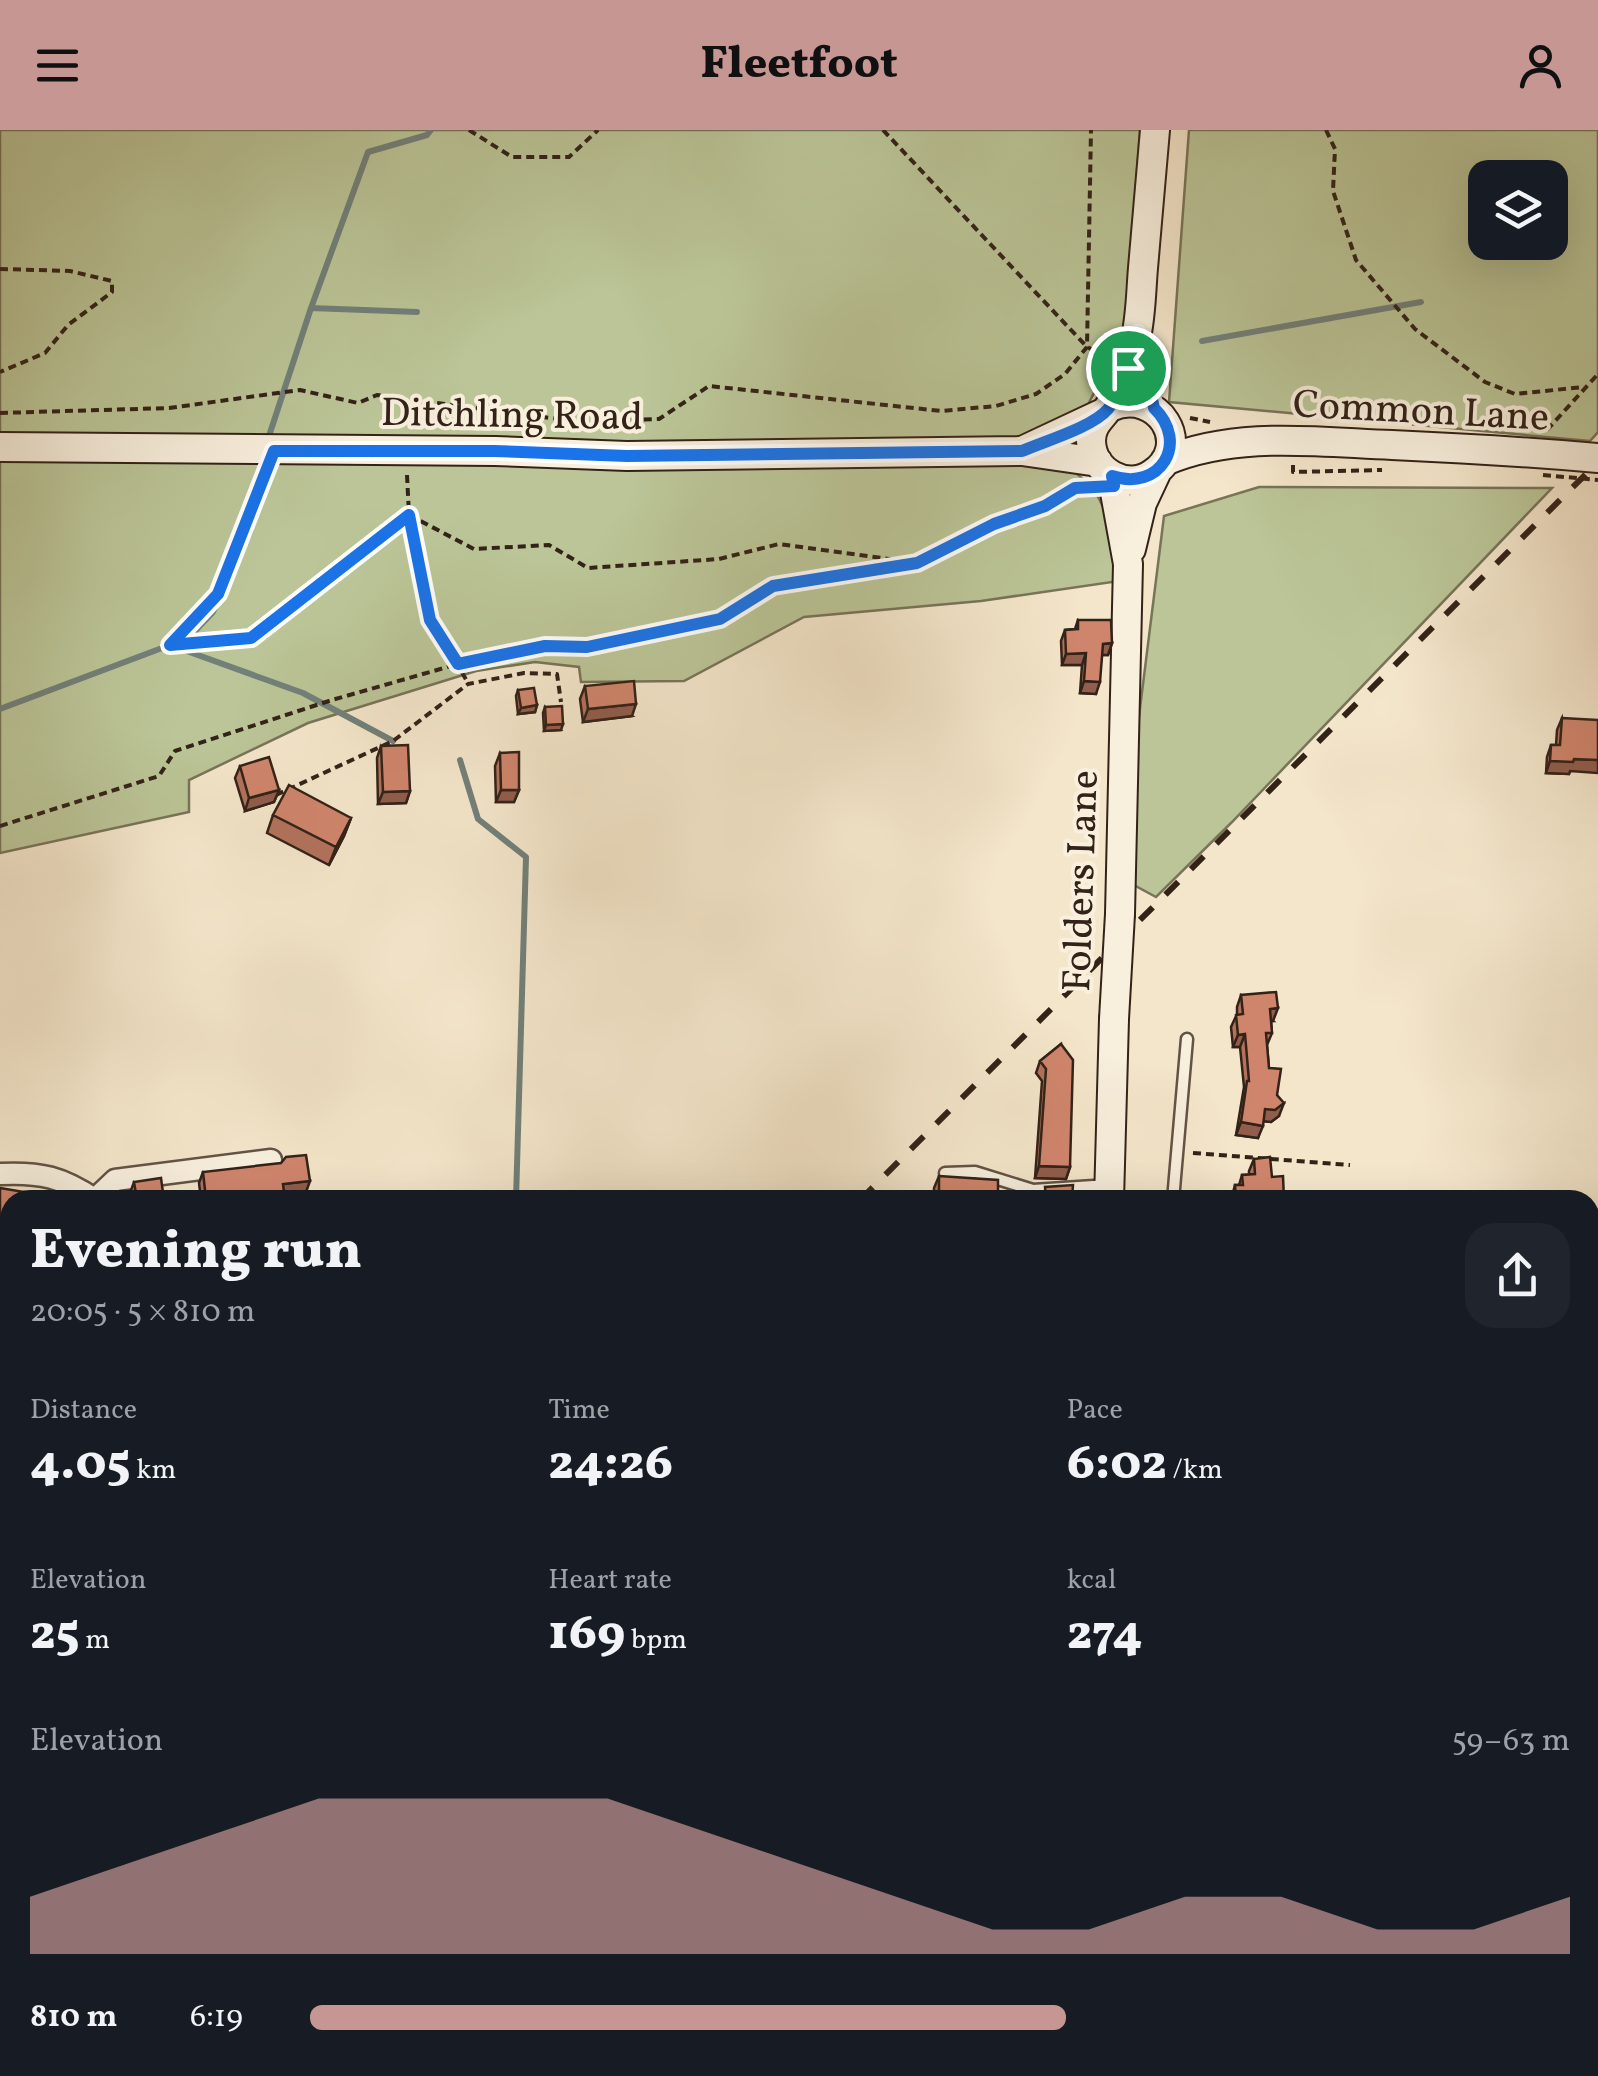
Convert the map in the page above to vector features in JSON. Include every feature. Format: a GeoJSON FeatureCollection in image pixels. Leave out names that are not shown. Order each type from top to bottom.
{"type":"FeatureCollection","features":[{"type":"Feature","properties":{"kind":"main road"},"geometry":{"type":"LineString","coordinates":[[1137,334],[1158,413],[1170,439],[1161,466],[1136,480],[1108,475],[1091,442],[1092,431],[1128,368],[1137,334],[1155,130]]}},
{"type":"Feature","properties":{"kind":"main road"},"geometry":{"type":"LineString","coordinates":[[1106,411],[1132,401],[1158,413]]}},
{"type":"Feature","properties":{"kind":"main road","name":"Ditchling Road"},"geometry":{"type":"LineString","coordinates":[[1022,451],[1106,411]]}},
{"type":"Feature","properties":{"kind":"main road","name":"Common Lane"},"geometry":{"type":"LineString","coordinates":[[1158,413],[1192,432],[1240,442]]}},
{"type":"Feature","properties":{"kind":"main road","name":"Common Lane"},"geometry":{"type":"LineString","coordinates":[[1161,466],[1191,450],[1240,442],[1317,442],[1541,464],[1598,458]]}},
{"type":"Feature","properties":{"kind":"main road","name":"Ditchling Road"},"geometry":{"type":"LineString","coordinates":[[0,447],[627,456],[1022,451],[1108,475]]}},
{"type":"Feature","properties":{"kind":"main road","name":"Folders Lane"},"geometry":{"type":"LineString","coordinates":[[1109,1190],[1128,564],[1142,503],[1161,466]]}},
{"type":"Feature","properties":{"kind":"main road","name":"Folders Lane"},"geometry":{"type":"LineString","coordinates":[[1108,475],[1128,564]]}},
{"type":"Feature","properties":{"kind":"street"},"geometry":{"type":"LineString","coordinates":[[105,1190],[115,1180],[271,1160]]}},
{"type":"Feature","properties":{"kind":"street"},"geometry":{"type":"LineString","coordinates":[[0,1174],[34,1172],[64,1180],[80,1190]]}},
{"type":"Feature","properties":{"kind":"lane"},"geometry":{"type":"LineString","coordinates":[[1175,1190],[1186,1039]]}},
{"type":"Feature","properties":{"kind":"lane"},"geometry":{"type":"LineString","coordinates":[[945,1173],[975,1172],[1034,1190]]}},
{"type":"Feature","properties":{"kind":"path"},"geometry":{"type":"LineString","coordinates":[[470,130],[512,157],[569,157],[598,130]]}},
{"type":"Feature","properties":{"kind":"path"},"geometry":{"type":"LineString","coordinates":[[883,130],[1088,347],[1128,368]]}},
{"type":"Feature","properties":{"kind":"path"},"geometry":{"type":"LineString","coordinates":[[0,412],[168,408],[296,390],[358,404],[378,395],[581,422],[659,420],[709,386],[940,412],[996,406],[1036,394],[1065,374],[1088,347],[1091,130]]}},
{"type":"Feature","properties":{"kind":"path"},"geometry":{"type":"LineString","coordinates":[[1326,130],[1335,149],[1333,191],[1356,260],[1414,328],[1486,382],[1515,394],[1584,387]]}},
{"type":"Feature","properties":{"kind":"path"},"geometry":{"type":"LineString","coordinates":[[0,269],[70,271],[112,281],[112,292],[68,325],[45,352],[0,372]]}},
{"type":"Feature","properties":{"kind":"path"},"geometry":{"type":"LineString","coordinates":[[1598,374],[1543,435],[1541,464],[1598,480]]}},
{"type":"Feature","properties":{"kind":"path"},"geometry":{"type":"LineString","coordinates":[[406,450],[409,515],[430,620],[468,684]]}},
{"type":"Feature","properties":{"kind":"path"},"geometry":{"type":"LineString","coordinates":[[266,451],[218,594],[170,645],[251,638],[409,515]]}},
{"type":"Feature","properties":{"kind":"path"},"geometry":{"type":"LineString","coordinates":[[0,826],[159,776],[175,750],[332,700],[458,664],[545,646],[587,647],[720,619],[773,586],[917,563],[994,524],[1045,506],[1108,475]]}},
{"type":"Feature","properties":{"kind":"path"},"geometry":{"type":"LineString","coordinates":[[409,515],[474,549],[549,546],[588,568],[719,559],[779,544],[917,563]]}},
{"type":"Feature","properties":{"kind":"path"},"geometry":{"type":"LineString","coordinates":[[276,796],[394,741],[468,684],[524,672],[556,674],[561,702]]}},
{"type":"Feature","properties":{"kind":"path"},"geometry":{"type":"LineString","coordinates":[[1178,1152],[1350,1165]]}},
{"type":"Feature","properties":{"kind":"green space"},"geometry":{"type":"Polygon","coordinates":[[[0,130],[1140,130],[1125,333],[1079,422],[1077,474],[1089,484],[1104,508],[1119,581],[981,601],[804,617],[684,681],[581,682],[579,667],[535,662],[476,671],[308,723],[189,780],[189,812],[0,853],[0,130]]]}},
{"type":"Feature","properties":{"kind":"green space"},"geometry":{"type":"Polygon","coordinates":[[[1189,130],[1598,130],[1598,432],[1590,441],[1169,402],[1189,130]]]}},
{"type":"Feature","properties":{"kind":"green space"},"geometry":{"type":"Polygon","coordinates":[[[1259,487],[1552,488],[1156,897],[1132,884],[1138,724],[1164,516],[1259,487]]]}},
{"type":"Feature","properties":{"kind":"building"},"geometry":{"type":"Polygon","coordinates":[[[1078,620],[1111,620],[1112,643],[1103,644],[1100,682],[1084,681],[1086,653],[1066,654],[1065,630],[1078,629],[1078,620]]]}},
{"type":"Feature","properties":{"kind":"building"},"geometry":{"type":"Polygon","coordinates":[[[634,681],[636,704],[588,709],[585,686],[634,681]]]}},
{"type":"Feature","properties":{"kind":"building"},"geometry":{"type":"Polygon","coordinates":[[[534,688],[537,705],[521,708],[518,690],[534,688]]]}},
{"type":"Feature","properties":{"kind":"building"},"geometry":{"type":"Polygon","coordinates":[[[562,706],[563,724],[546,725],[545,707],[562,706]]]}},
{"type":"Feature","properties":{"kind":"building"},"geometry":{"type":"Polygon","coordinates":[[[1562,718],[1598,720],[1598,760],[1550,761],[1551,745],[1560,745],[1562,718]]]}},
{"type":"Feature","properties":{"kind":"building"},"geometry":{"type":"Polygon","coordinates":[[[408,745],[410,791],[383,792],[381,746],[408,745]]]}},
{"type":"Feature","properties":{"kind":"building"},"geometry":{"type":"Polygon","coordinates":[[[519,752],[519,790],[501,790],[500,753],[519,752]]]}},
{"type":"Feature","properties":{"kind":"building"},"geometry":{"type":"Polygon","coordinates":[[[269,757],[279,790],[249,798],[240,766],[269,757]]]}},
{"type":"Feature","properties":{"kind":"building"},"geometry":{"type":"Polygon","coordinates":[[[289,785],[351,818],[336,847],[273,815],[289,785]]]}},
{"type":"Feature","properties":{"kind":"building"},"geometry":{"type":"Polygon","coordinates":[[[1276,992],[1278,1008],[1270,1009],[1272,1033],[1266,1033],[1269,1068],[1281,1069],[1277,1095],[1284,1103],[1275,1110],[1265,1109],[1263,1126],[1241,1122],[1249,1081],[1245,1034],[1238,1035],[1236,1015],[1243,1014],[1241,995],[1276,992]]]}},
{"type":"Feature","properties":{"kind":"building"},"geometry":{"type":"Polygon","coordinates":[[[1061,1044],[1073,1060],[1070,1167],[1039,1166],[1046,1069],[1040,1061],[1061,1044]]]}},
{"type":"Feature","properties":{"kind":"building"},"geometry":{"type":"Polygon","coordinates":[[[306,1155],[310,1181],[283,1184],[284,1190],[205,1190],[203,1172],[281,1163],[286,1157],[306,1155]]]}},
{"type":"Feature","properties":{"kind":"building"},"geometry":{"type":"Polygon","coordinates":[[[1270,1157],[1272,1177],[1283,1176],[1284,1190],[1235,1190],[1235,1185],[1243,1185],[1242,1175],[1255,1174],[1254,1159],[1270,1157]]]}},
{"type":"Feature","properties":{"kind":"building"},"geometry":{"type":"Polygon","coordinates":[[[939,1176],[998,1180],[998,1190],[939,1190],[939,1176]]]}},
{"type":"Feature","properties":{"kind":"building"},"geometry":{"type":"Polygon","coordinates":[[[161,1178],[163,1190],[135,1190],[134,1182],[161,1178]]]}},
{"type":"Feature","properties":{"kind":"building"},"geometry":{"type":"Polygon","coordinates":[[[1073,1185],[1073,1190],[1045,1187],[1073,1185]]]}},
{"type":"Feature","properties":{"kind":"waterway"},"geometry":{"type":"LineString","coordinates":[[268,439],[368,152],[427,135],[431,130]]}},
{"type":"Feature","properties":{"kind":"waterway"},"geometry":{"type":"LineString","coordinates":[[1202,341],[1421,302]]}},
{"type":"Feature","properties":{"kind":"waterway"},"geometry":{"type":"LineString","coordinates":[[311,308],[417,312]]}},
{"type":"Feature","properties":{"kind":"waterway"},"geometry":{"type":"LineString","coordinates":[[180,647],[213,612],[250,532],[265,456]]}},
{"type":"Feature","properties":{"kind":"waterway"},"geometry":{"type":"LineString","coordinates":[[0,709],[170,645],[303,693],[393,741]]}},
{"type":"Feature","properties":{"kind":"waterway"},"geometry":{"type":"LineString","coordinates":[[460,760],[478,819],[526,857],[516,1190]]}},
{"type":"Feature","properties":{"kind":"railway"},"geometry":{"type":"LineString","coordinates":[[870,1190],[1598,462]]}},
{"type":"Feature","properties":{"kind":"route"},"geometry":{"type":"LineString","coordinates":[[1137,334],[1154,408],[1168,427],[1170,439],[1165,462],[1157,470],[1136,480],[1112,476],[1114,486],[1075,488],[1045,506],[994,524],[917,563],[773,586],[720,619],[587,647],[545,646],[458,664],[430,620],[409,515],[251,638],[170,645],[218,594],[274,451],[494,451],[627,456],[1022,451],[1076,428],[1110,407],[1128,368],[1137,334]]}}]}
